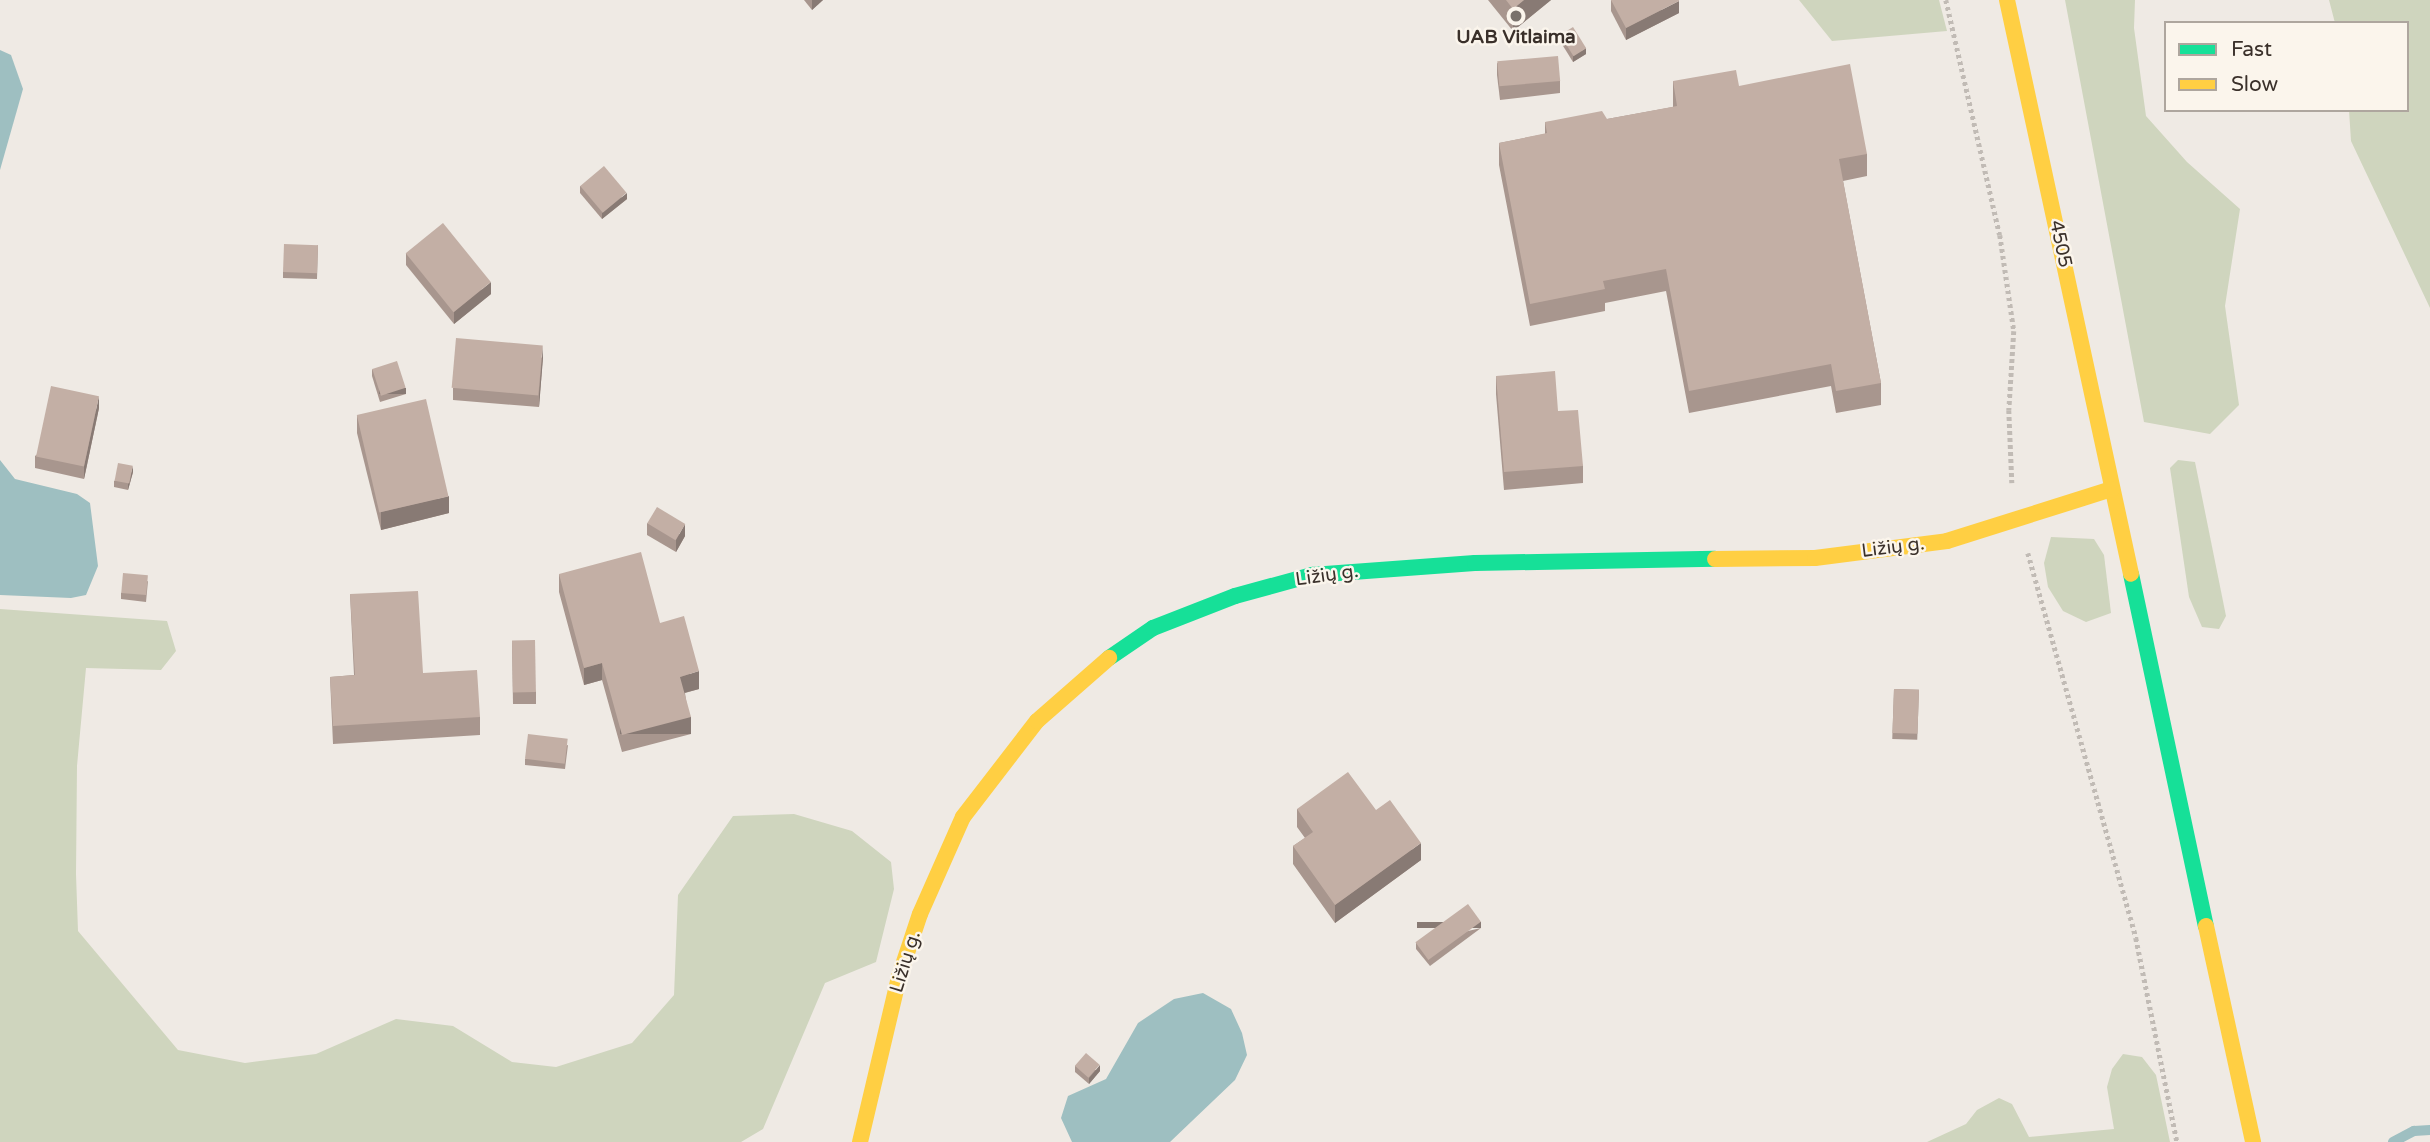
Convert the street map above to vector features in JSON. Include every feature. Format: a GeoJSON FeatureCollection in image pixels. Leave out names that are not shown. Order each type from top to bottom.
{"type":"FeatureCollection","features":[{"type":"Feature","properties":{"kind":"street","name":"4505"},"geometry":{"type":"LineString","coordinates":[[2007,0],[2253,1142]]}},
{"type":"Feature","properties":{"kind":"street","name":"Ližių g."},"geometry":{"type":"LineString","coordinates":[[860,1142],[899,977],[920,914],[963,817],[1037,721],[1091,670],[1153,628],[1235,596],[1312,575],[1475,562],[1815,558],[1947,541],[2112,489]]}},
{"type":"Feature","properties":{"kind":"path"},"geometry":{"type":"LineString","coordinates":[[1946,0],[2000,235],[2014,331],[2010,458],[2018,519],[2111,840],[2178,1142]]}},
{"type":"Feature","properties":{"kind":"green space"},"geometry":{"type":"Polygon","coordinates":[[[1799,0],[1939,0],[1947,31],[1832,41],[1799,0]]]}},
{"type":"Feature","properties":{"kind":"green space"},"geometry":{"type":"Polygon","coordinates":[[[2065,0],[2135,0],[2134,28],[2146,116],[2187,162],[2240,209],[2225,306],[2239,405],[2210,434],[2144,422],[2065,0]]]}},
{"type":"Feature","properties":{"kind":"green space"},"geometry":{"type":"Polygon","coordinates":[[[2329,0],[2430,0],[2430,308],[2351,141],[2349,112],[2409,112],[2409,21],[2334,21],[2329,0]]]}},
{"type":"Feature","properties":{"kind":"green space"},"geometry":{"type":"Polygon","coordinates":[[[2178,460],[2195,462],[2226,616],[2219,629],[2202,627],[2189,597],[2170,468],[2178,460]]]}},
{"type":"Feature","properties":{"kind":"green space"},"geometry":{"type":"Polygon","coordinates":[[[2051,537],[2094,539],[2104,555],[2111,613],[2086,622],[2063,611],[2048,587],[2044,563],[2051,537]]]}},
{"type":"Feature","properties":{"kind":"green space"},"geometry":{"type":"Polygon","coordinates":[[[0,609],[167,621],[176,651],[161,670],[86,668],[77,766],[76,874],[78,931],[178,1050],[245,1063],[316,1054],[396,1019],[453,1026],[512,1062],[556,1067],[632,1043],[674,995],[678,895],[733,816],[794,814],[852,831],[891,862],[894,889],[876,962],[825,983],[763,1129],[741,1142],[0,1142],[0,609]]]}},
{"type":"Feature","properties":{"kind":"green space"},"geometry":{"type":"Polygon","coordinates":[[[2123,1054],[2142,1057],[2156,1075],[2170,1142],[1927,1142],[1966,1124],[1977,1110],[1999,1098],[2012,1104],[2029,1137],[2114,1129],[2107,1087],[2112,1069],[2123,1054]]]}},
{"type":"Feature","properties":{"kind":"water"},"geometry":{"type":"Polygon","coordinates":[[[0,50],[11,55],[23,89],[0,170],[0,50]]]}},
{"type":"Feature","properties":{"kind":"water"},"geometry":{"type":"Polygon","coordinates":[[[0,460],[15,479],[77,494],[90,503],[98,566],[86,595],[71,598],[0,595],[0,460]]]}},
{"type":"Feature","properties":{"kind":"water"},"geometry":{"type":"Polygon","coordinates":[[[1203,993],[1231,1009],[1242,1033],[1247,1055],[1235,1080],[1170,1142],[1072,1142],[1061,1118],[1068,1096],[1106,1079],[1138,1023],[1174,999],[1203,993]]]}},
{"type":"Feature","properties":{"kind":"building"},"geometry":{"type":"Polygon","coordinates":[[[1506,0],[1524,0],[1513,9],[1506,0]]]}},
{"type":"Feature","properties":{"kind":"building"},"geometry":{"type":"Polygon","coordinates":[[[1611,0],[1679,0],[1679,1],[1626,28],[1611,0]]]}},
{"type":"Feature","properties":{"kind":"building"},"geometry":{"type":"Polygon","coordinates":[[[1573,27],[1586,48],[1574,56],[1560,35],[1573,27]]]}},
{"type":"Feature","properties":{"kind":"building"},"geometry":{"type":"Polygon","coordinates":[[[1558,56],[1560,81],[1499,86],[1497,61],[1558,56]]]}},
{"type":"Feature","properties":{"kind":"building"},"geometry":{"type":"Polygon","coordinates":[[[1850,64],[1867,154],[1839,159],[1881,383],[1836,391],[1831,364],[1689,391],[1666,269],[1603,281],[1605,289],[1530,304],[1499,143],[1547,133],[1545,122],[1602,111],[1607,119],[1677,106],[1673,81],[1736,70],[1739,86],[1850,64]]]}},
{"type":"Feature","properties":{"kind":"building"},"geometry":{"type":"Polygon","coordinates":[[[604,166],[626,193],[603,213],[580,186],[604,166]]]}},
{"type":"Feature","properties":{"kind":"building"},"geometry":{"type":"Polygon","coordinates":[[[443,223],[491,282],[454,312],[406,253],[443,223]]]}},
{"type":"Feature","properties":{"kind":"building"},"geometry":{"type":"Polygon","coordinates":[[[284,244],[318,245],[317,273],[283,272],[284,244]]]}},
{"type":"Feature","properties":{"kind":"building"},"geometry":{"type":"Polygon","coordinates":[[[456,338],[543,346],[538,395],[452,388],[456,338]]]}},
{"type":"Feature","properties":{"kind":"building"},"geometry":{"type":"Polygon","coordinates":[[[397,361],[406,388],[381,396],[372,369],[397,361]]]}},
{"type":"Feature","properties":{"kind":"building"},"geometry":{"type":"Polygon","coordinates":[[[1555,371],[1558,411],[1578,410],[1583,466],[1504,472],[1496,376],[1555,371]]]}},
{"type":"Feature","properties":{"kind":"building"},"geometry":{"type":"Polygon","coordinates":[[[51,386],[99,396],[84,467],[36,456],[51,386]]]}},
{"type":"Feature","properties":{"kind":"building"},"geometry":{"type":"Polygon","coordinates":[[[426,399],[448,496],[379,512],[357,415],[426,399]]]}},
{"type":"Feature","properties":{"kind":"building"},"geometry":{"type":"Polygon","coordinates":[[[118,463],[133,466],[129,484],[115,481],[118,463]]]}},
{"type":"Feature","properties":{"kind":"building"},"geometry":{"type":"Polygon","coordinates":[[[657,507],[685,524],[676,540],[647,523],[657,507]]]}},
{"type":"Feature","properties":{"kind":"building"},"geometry":{"type":"Polygon","coordinates":[[[641,552],[660,623],[684,616],[699,671],[680,677],[691,717],[622,735],[602,663],[584,668],[559,574],[641,552]]]}},
{"type":"Feature","properties":{"kind":"building"},"geometry":{"type":"Polygon","coordinates":[[[123,573],[148,575],[146,595],[121,593],[123,573]]]}},
{"type":"Feature","properties":{"kind":"building"},"geometry":{"type":"Polygon","coordinates":[[[418,591],[423,673],[477,670],[480,717],[333,726],[330,677],[355,675],[350,594],[418,591]]]}},
{"type":"Feature","properties":{"kind":"building"},"geometry":{"type":"Polygon","coordinates":[[[512,640],[535,640],[536,692],[513,692],[512,640]]]}},
{"type":"Feature","properties":{"kind":"building"},"geometry":{"type":"Polygon","coordinates":[[[1894,689],[1919,690],[1917,734],[1892,733],[1894,689]]]}},
{"type":"Feature","properties":{"kind":"building"},"geometry":{"type":"Polygon","coordinates":[[[528,734],[568,739],[565,764],[525,759],[528,734]]]}},
{"type":"Feature","properties":{"kind":"building"},"geometry":{"type":"Polygon","coordinates":[[[1348,772],[1376,810],[1390,800],[1421,843],[1335,905],[1293,846],[1313,832],[1297,809],[1348,772]]]}},
{"type":"Feature","properties":{"kind":"building"},"geometry":{"type":"Polygon","coordinates":[[[1468,904],[1481,922],[1428,960],[1415,942],[1468,904]]]}},
{"type":"Feature","properties":{"kind":"building"},"geometry":{"type":"Polygon","coordinates":[[[1086,1053],[1100,1065],[1088,1078],[1075,1066],[1086,1053]]]}},
{"type":"Feature","properties":{"kind":"waterway"},"geometry":{"type":"LineString","coordinates":[[2393,1142],[2414,1131],[2430,1130]]}},
{"type":"Feature","properties":{"kind":"traffic: fast"},"geometry":{"type":"LineString","coordinates":[[1109,658],[1153,628],[1235,596],[1312,575],[1475,563],[1715,559]]}},
{"type":"Feature","properties":{"kind":"traffic: fast"},"geometry":{"type":"LineString","coordinates":[[2131,574],[2206,926]]}},
{"type":"Feature","properties":{"kind":"traffic: slow"},"geometry":{"type":"LineString","coordinates":[[2007,0],[2131,574]]}},
{"type":"Feature","properties":{"kind":"traffic: slow"},"geometry":{"type":"LineString","coordinates":[[1715,559],[1815,558],[1947,541],[2112,489]]}},
{"type":"Feature","properties":{"kind":"traffic: slow"},"geometry":{"type":"LineString","coordinates":[[860,1142],[899,977],[920,914],[963,817],[1037,721],[1109,658]]}},
{"type":"Feature","properties":{"kind":"traffic: slow"},"geometry":{"type":"LineString","coordinates":[[2206,926],[2253,1142]]}},
{"type":"Feature","properties":{"kind":"place","name":"UAB Vitlaima"},"geometry":{"type":"Point","coordinates":[1516,16]}}]}
